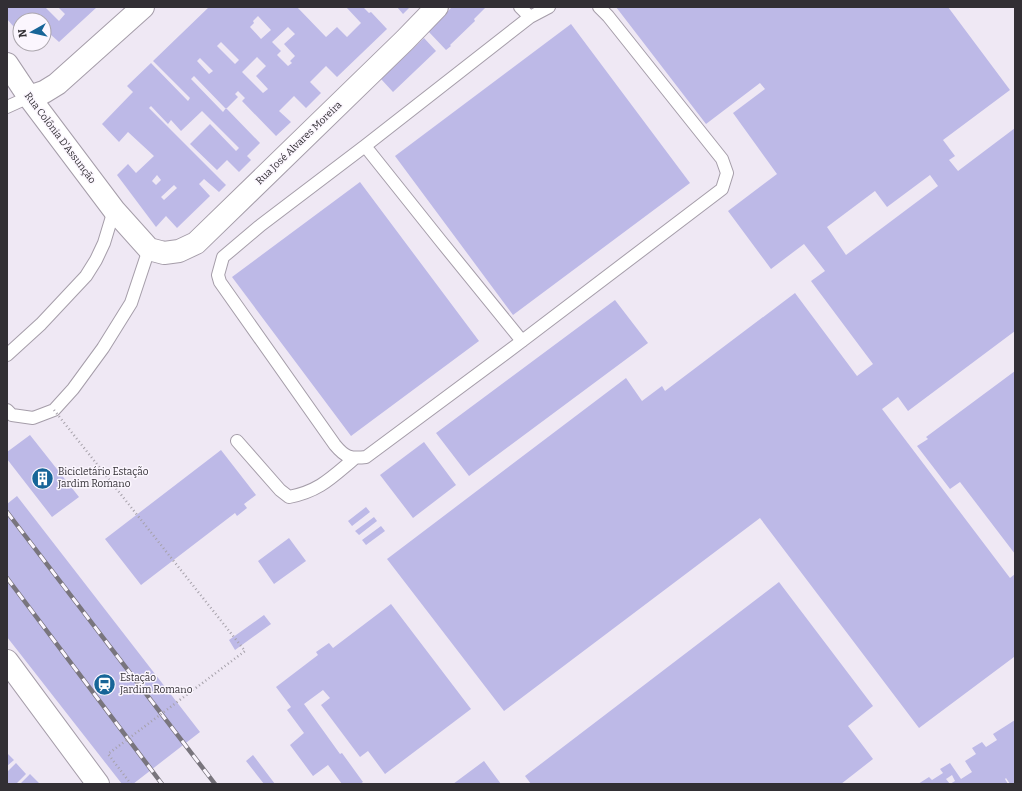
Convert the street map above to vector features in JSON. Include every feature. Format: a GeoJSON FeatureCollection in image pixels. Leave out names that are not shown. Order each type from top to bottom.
{"type":"FeatureCollection","features":[{"type":"Feature","properties":{"kind":"street"},"geometry":{"type":"LineString","coordinates":[[29,97],[44,92],[57,84],[143,7]]}},
{"type":"Feature","properties":{"kind":"street","name":"Rua José Alvares Moreira"},"geometry":{"type":"LineString","coordinates":[[149,249],[164,253],[179,251],[196,243],[437,7]]}},
{"type":"Feature","properties":{"kind":"street","name":"Rua Colônia D'Assunção"},"geometry":{"type":"LineString","coordinates":[[7,64],[29,97],[114,210]]}},
{"type":"Feature","properties":{"kind":"street"},"geometry":{"type":"LineString","coordinates":[[114,210],[149,249]]}},
{"type":"Feature","properties":{"kind":"street"},"geometry":{"type":"LineString","coordinates":[[7,661],[98,784]]}},
{"type":"Feature","properties":{"kind":"lane"},"geometry":{"type":"LineString","coordinates":[[520,7],[530,17]]}},
{"type":"Feature","properties":{"kind":"lane"},"geometry":{"type":"LineString","coordinates":[[548,7],[530,17],[365,146],[261,224],[223,257],[218,275],[224,289],[335,445],[344,455],[355,458],[366,457],[722,189],[726,173],[722,159],[608,16],[599,7]]}},
{"type":"Feature","properties":{"kind":"lane"},"geometry":{"type":"LineString","coordinates":[[7,107],[29,97]]}},
{"type":"Feature","properties":{"kind":"lane"},"geometry":{"type":"LineString","coordinates":[[365,146],[522,341]]}},
{"type":"Feature","properties":{"kind":"lane"},"geometry":{"type":"LineString","coordinates":[[7,355],[41,324],[86,276],[104,243],[114,210]]}},
{"type":"Feature","properties":{"kind":"lane"},"geometry":{"type":"LineString","coordinates":[[7,410],[12,415],[33,418],[54,410],[78,383],[103,348],[131,303],[149,249]]}},
{"type":"Feature","properties":{"kind":"lane"},"geometry":{"type":"LineString","coordinates":[[237,441],[280,490],[289,497],[303,494],[324,484],[355,458]]}},
{"type":"Feature","properties":{"kind":"path"},"geometry":{"type":"LineString","coordinates":[[54,410],[245,651],[108,754],[131,784]]}},
{"type":"Feature","properties":{"kind":"building"},"geometry":{"type":"Polygon","coordinates":[[[7,7],[45,7],[50,12],[12,12],[12,25],[7,19],[7,7]]]}},
{"type":"Feature","properties":{"kind":"building"},"geometry":{"type":"Polygon","coordinates":[[[58,7],[97,7],[59,42],[52,36],[52,14],[59,21],[65,14],[58,7]]]}},
{"type":"Feature","properties":{"kind":"building"},"geometry":{"type":"Polygon","coordinates":[[[209,7],[297,7],[326,37],[337,27],[347,37],[361,23],[346,7],[365,7],[364,8],[369,13],[371,12],[387,29],[337,77],[326,66],[310,82],[321,93],[306,108],[294,96],[279,111],[291,122],[276,136],[242,101],[245,98],[238,91],[235,94],[238,97],[226,109],[260,143],[247,156],[251,160],[239,172],[227,160],[217,170],[190,144],[210,124],[236,151],[239,148],[202,111],[181,131],[171,120],[168,124],[151,106],[149,108],[226,185],[219,192],[204,179],[199,184],[210,196],[177,228],[166,216],[156,227],[117,175],[128,164],[136,173],[154,156],[128,132],[119,142],[102,124],[133,92],[127,86],[151,63],[188,101],[190,98],[153,61],[209,7]],[[258,16],[253,21],[254,23],[250,27],[261,39],[271,30],[258,16]],[[288,27],[272,42],[281,51],[277,55],[288,66],[292,63],[290,61],[295,56],[284,44],[295,34],[288,27]],[[221,42],[217,46],[235,64],[239,60],[221,42]],[[257,57],[242,72],[263,93],[268,89],[256,76],[266,66],[257,57]],[[200,58],[197,61],[209,74],[213,71],[200,58]],[[194,76],[191,79],[223,112],[226,109],[194,76]],[[157,175],[152,181],[156,185],[161,180],[157,175]],[[174,185],[161,197],[164,200],[177,188],[174,185]]]}},
{"type":"Feature","properties":{"kind":"building"},"geometry":{"type":"Polygon","coordinates":[[[397,7],[410,7],[403,14],[397,7]]]}},
{"type":"Feature","properties":{"kind":"building"},"geometry":{"type":"Polygon","coordinates":[[[452,7],[486,7],[474,19],[475,21],[446,50],[428,31],[452,7]]]}},
{"type":"Feature","properties":{"kind":"building"},"geometry":{"type":"Polygon","coordinates":[[[616,7],[948,7],[1010,90],[943,140],[955,156],[949,160],[958,171],[1015,128],[1015,331],[908,411],[898,397],[882,409],[1010,578],[1015,574],[1015,659],[1014,657],[919,728],[760,518],[504,711],[387,559],[626,378],[642,401],[662,386],[665,391],[795,293],[857,376],[873,364],[811,281],[825,271],[804,244],[771,269],[728,211],[777,174],[733,113],[765,89],[760,83],[706,124],[616,7]],[[930,175],[887,207],[875,191],[827,227],[846,255],[938,186],[930,175]]]}},
{"type":"Feature","properties":{"kind":"building"},"geometry":{"type":"Polygon","coordinates":[[[571,24],[690,183],[513,315],[395,156],[571,24]]]}},
{"type":"Feature","properties":{"kind":"building"},"geometry":{"type":"Polygon","coordinates":[[[424,38],[436,51],[393,92],[381,79],[424,38]]]}},
{"type":"Feature","properties":{"kind":"building"},"geometry":{"type":"Polygon","coordinates":[[[360,182],[479,341],[351,436],[232,277],[360,182]]]}},
{"type":"Feature","properties":{"kind":"building"},"geometry":{"type":"Polygon","coordinates":[[[615,300],[648,343],[469,476],[436,433],[615,300]]]}},
{"type":"Feature","properties":{"kind":"building"},"geometry":{"type":"Polygon","coordinates":[[[1015,371],[1015,554],[960,482],[950,489],[917,446],[928,439],[926,437],[1015,371]]]}},
{"type":"Feature","properties":{"kind":"building","name":"Bicicletário Estação Jardim Romano"},"geometry":{"type":"Polygon","coordinates":[[[30,435],[79,497],[52,517],[7,459],[7,452],[30,435]]]}},
{"type":"Feature","properties":{"kind":"building"},"geometry":{"type":"Polygon","coordinates":[[[424,442],[456,485],[413,518],[380,475],[424,442]]]}},
{"type":"Feature","properties":{"kind":"building"},"geometry":{"type":"Polygon","coordinates":[[[221,450],[256,495],[244,504],[247,508],[237,516],[235,513],[141,585],[105,539],[221,450]]]}},
{"type":"Feature","properties":{"kind":"building","name":"Estação Jardim Romano"},"geometry":{"type":"Polygon","coordinates":[[[17,496],[200,732],[133,784],[122,784],[7,637],[7,504],[17,496]]]}},
{"type":"Feature","properties":{"kind":"building"},"geometry":{"type":"Polygon","coordinates":[[[366,507],[370,512],[352,526],[348,521],[366,507]]]}},
{"type":"Feature","properties":{"kind":"building"},"geometry":{"type":"Polygon","coordinates":[[[374,517],[377,521],[359,535],[355,531],[374,517]]]}},
{"type":"Feature","properties":{"kind":"building"},"geometry":{"type":"Polygon","coordinates":[[[381,526],[385,531],[366,545],[362,540],[381,526]]]}},
{"type":"Feature","properties":{"kind":"building"},"geometry":{"type":"Polygon","coordinates":[[[289,538],[306,561],[274,584],[258,561],[289,538]]]}},
{"type":"Feature","properties":{"kind":"building"},"geometry":{"type":"Polygon","coordinates":[[[779,582],[873,706],[848,726],[873,759],[841,784],[531,784],[525,776],[779,582]]]}},
{"type":"Feature","properties":{"kind":"building"},"geometry":{"type":"Polygon","coordinates":[[[391,604],[471,709],[385,774],[368,751],[360,757],[321,705],[330,698],[323,690],[304,704],[340,754],[342,753],[363,782],[360,784],[342,784],[328,765],[313,776],[290,745],[304,733],[287,710],[291,707],[276,687],[318,655],[316,652],[329,643],[333,648],[391,604]]]}},
{"type":"Feature","properties":{"kind":"building"},"geometry":{"type":"Polygon","coordinates":[[[264,615],[271,624],[235,650],[229,640],[264,615]]]}},
{"type":"Feature","properties":{"kind":"building"},"geometry":{"type":"Polygon","coordinates":[[[1015,720],[1015,784],[1010,784],[1006,778],[1005,779],[1008,784],[918,784],[929,777],[932,780],[943,773],[940,769],[950,763],[961,779],[972,772],[965,761],[976,754],[972,748],[982,742],[986,747],[997,740],[993,734],[1015,720]],[[952,775],[946,779],[950,784],[955,781],[952,775]]]}},
{"type":"Feature","properties":{"kind":"building"},"geometry":{"type":"Polygon","coordinates":[[[7,753],[14,760],[7,766],[7,753]]]}},
{"type":"Feature","properties":{"kind":"building"},"geometry":{"type":"Polygon","coordinates":[[[253,755],[275,784],[264,784],[246,761],[253,755]]]}},
{"type":"Feature","properties":{"kind":"building"},"geometry":{"type":"Polygon","coordinates":[[[484,761],[501,784],[453,784],[484,761]]]}},
{"type":"Feature","properties":{"kind":"building"},"geometry":{"type":"Polygon","coordinates":[[[16,763],[26,774],[16,784],[7,784],[7,772],[16,763]]]}},
{"type":"Feature","properties":{"kind":"building"},"geometry":{"type":"Polygon","coordinates":[[[30,774],[40,784],[20,784],[30,774]]]}},
{"type":"Feature","properties":{"kind":"railway"},"geometry":{"type":"LineString","coordinates":[[7,512],[215,784]]}},
{"type":"Feature","properties":{"kind":"railway"},"geometry":{"type":"LineString","coordinates":[[7,578],[162,784]]}},
{"type":"Feature","properties":{"kind":"place","name":"Bicicletário Estação Jardim Romano"},"geometry":{"type":"Point","coordinates":[43,478]}},
{"type":"Feature","properties":{"kind":"place","name":"Estação Jardim Romano"},"geometry":{"type":"Point","coordinates":[104,684]}}]}
